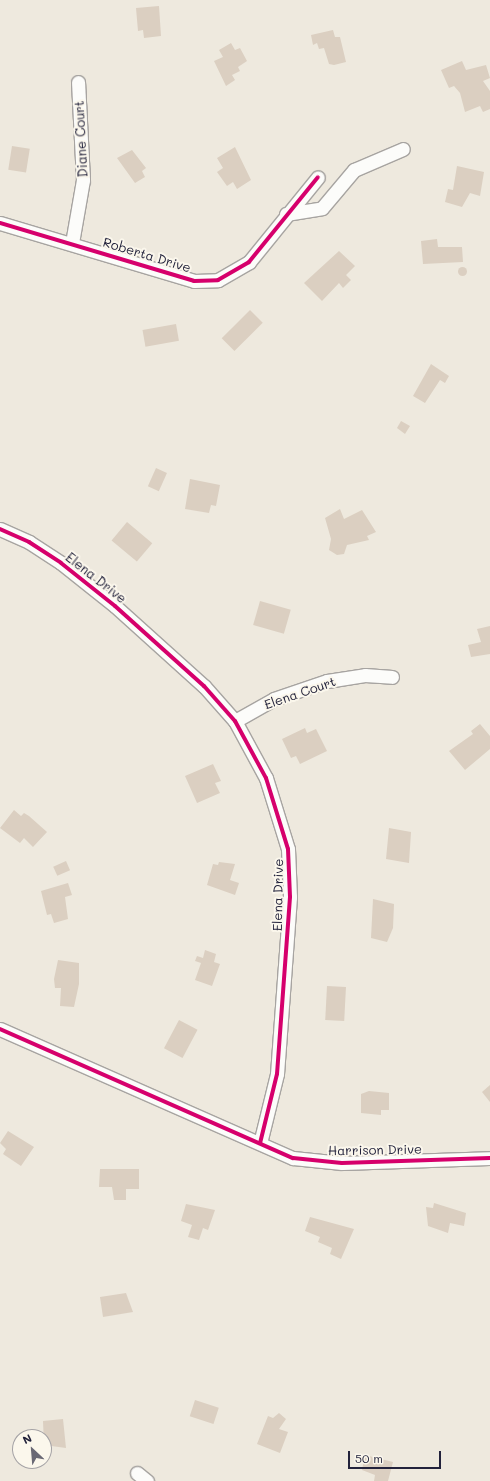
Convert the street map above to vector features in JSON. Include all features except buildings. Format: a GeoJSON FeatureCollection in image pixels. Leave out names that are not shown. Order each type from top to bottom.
{"type":"FeatureCollection","features":[{"type":"Feature","properties":{"kind":"street","name":"Diane Court"},"geometry":{"type":"LineString","coordinates":[[72,242],[83,180],[78,82]]}},
{"type":"Feature","properties":{"kind":"street"},"geometry":{"type":"LineString","coordinates":[[286,214],[322,208],[354,170],[403,149]]}},
{"type":"Feature","properties":{"kind":"street","name":"Roberta Drive"},"geometry":{"type":"LineString","coordinates":[[0,223],[72,242],[194,281],[218,280],[249,262],[286,214],[318,177]]}},
{"type":"Feature","properties":{"kind":"street","name":"Elena Drive"},"geometry":{"type":"LineString","coordinates":[[0,529],[29,542],[115,606],[204,686],[234,721],[266,778],[288,849],[290,898],[277,1074],[260,1143]]}},
{"type":"Feature","properties":{"kind":"street","name":"Elena Court"},"geometry":{"type":"LineString","coordinates":[[234,721],[274,699],[327,681],[365,675],[392,677]]}},
{"type":"Feature","properties":{"kind":"street","name":"Harrison Drive"},"geometry":{"type":"LineString","coordinates":[[0,1029],[119,1084],[293,1158],[342,1163],[490,1158]]}},
{"type":"Feature","properties":{"kind":"cycle path"},"geometry":{"type":"LineString","coordinates":[[0,223],[194,281],[218,280],[249,262],[318,177]]}},
{"type":"Feature","properties":{"kind":"cycle path"},"geometry":{"type":"LineString","coordinates":[[0,529],[29,542],[61,563],[115,606],[204,686],[235,721],[266,778],[288,849],[290,897],[277,1074],[260,1143]]}},
{"type":"Feature","properties":{"kind":"cycle path"},"geometry":{"type":"LineString","coordinates":[[0,1029],[293,1158],[342,1163],[490,1158]]}}]}
